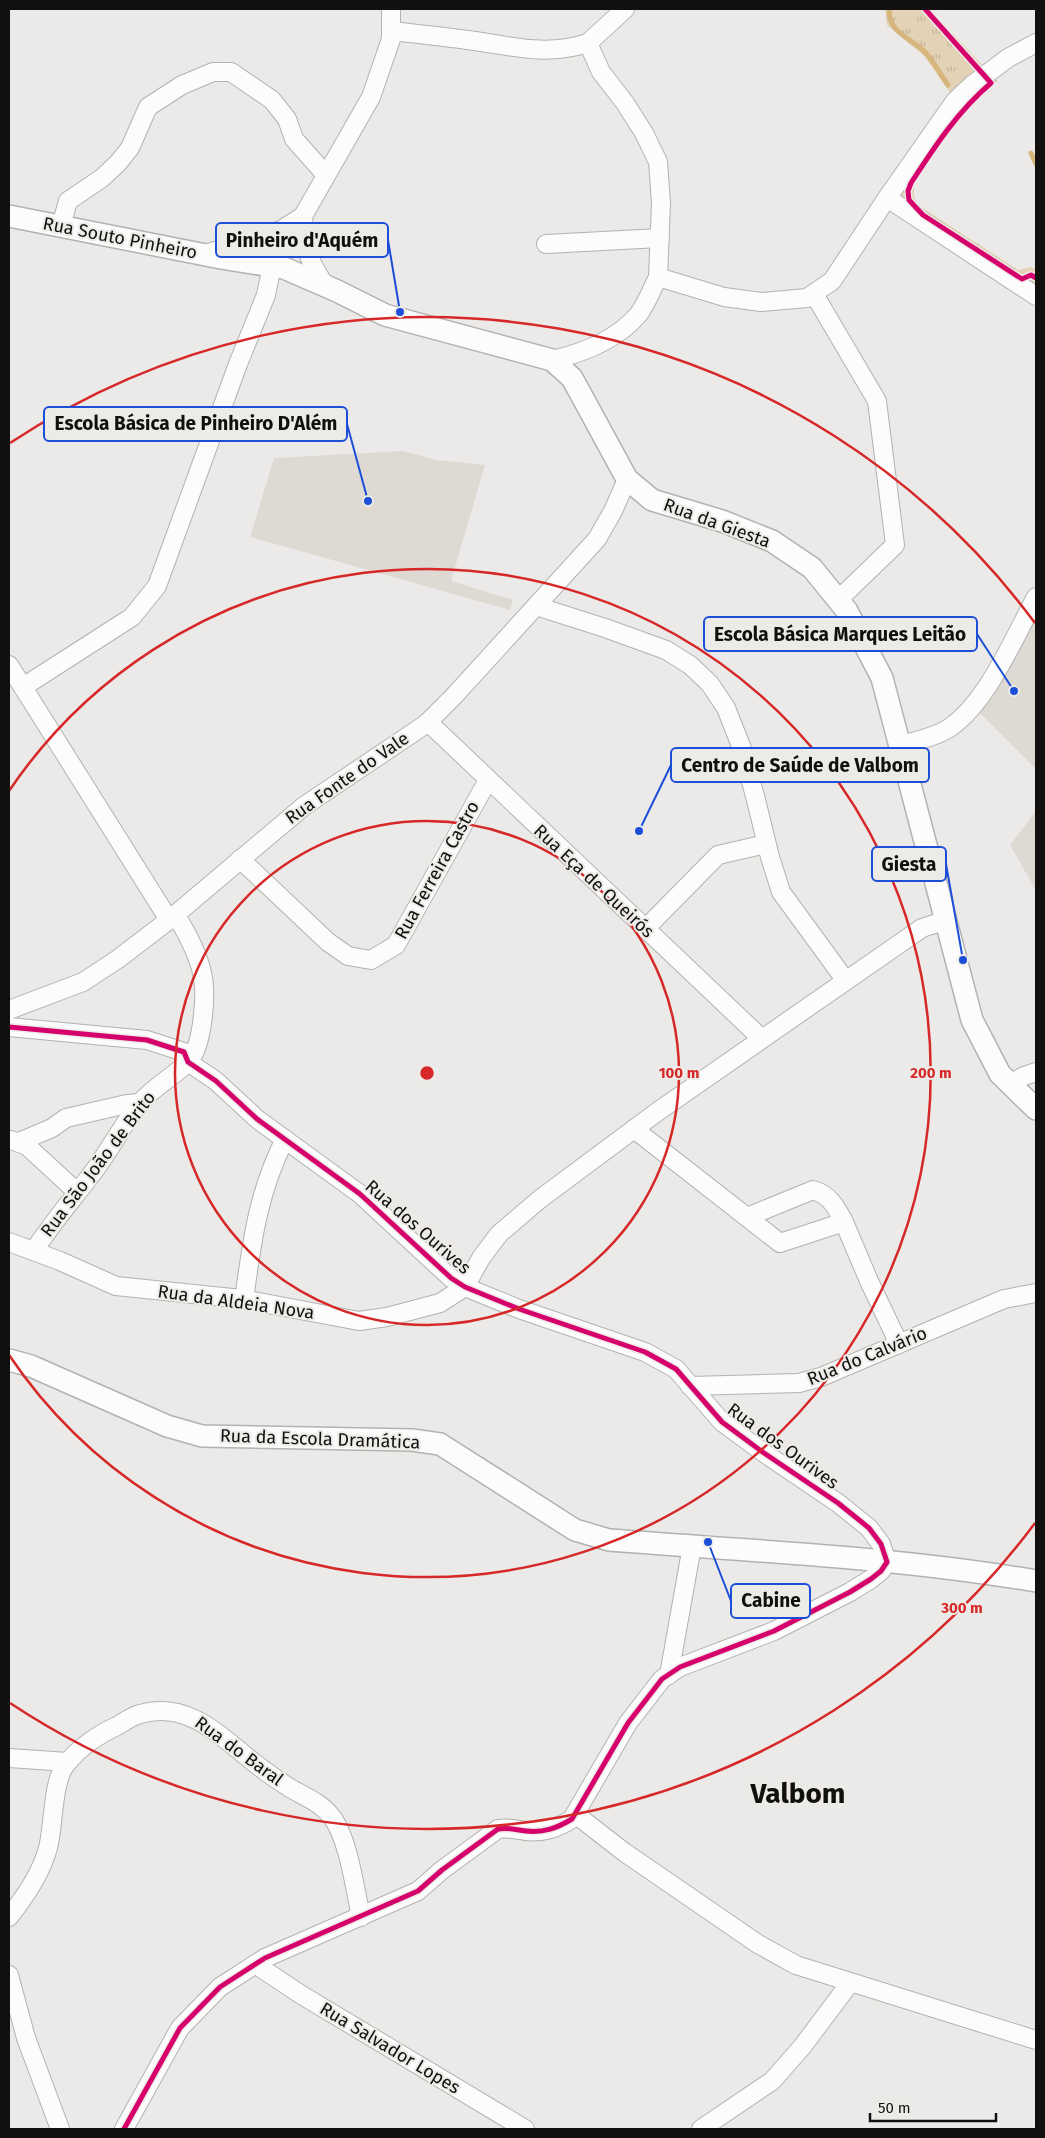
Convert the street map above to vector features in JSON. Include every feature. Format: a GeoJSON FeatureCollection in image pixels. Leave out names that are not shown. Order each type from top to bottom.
{"type":"FeatureCollection","features":[{"type":"Feature","properties":{"kind":"street"},"geometry":{"type":"LineString","coordinates":[[202,255],[281,230],[303,216],[371,97],[391,39],[390,9]]}},
{"type":"Feature","properties":{"kind":"street"},"geometry":{"type":"LineString","coordinates":[[391,31],[532,51],[568,49],[588,43],[625,9]]}},
{"type":"Feature","properties":{"kind":"street"},"geometry":{"type":"LineString","coordinates":[[552,360],[575,354],[610,339],[638,315],[658,277],[661,203],[658,162],[644,133],[625,103],[601,72],[588,43]]}},
{"type":"Feature","properties":{"kind":"street"},"geometry":{"type":"LineString","coordinates":[[658,277],[724,297],[761,302],[807,298],[814,294],[832,281],[955,101],[972,85],[1008,58],[1036,43]]}},
{"type":"Feature","properties":{"kind":"street"},"geometry":{"type":"LineString","coordinates":[[61,226],[68,201],[102,178],[130,148],[148,107],[182,85],[213,72],[231,72],[272,100],[287,119],[294,139],[326,175]]}},
{"type":"Feature","properties":{"kind":"street"},"geometry":{"type":"LineString","coordinates":[[887,198],[1036,296]]}},
{"type":"Feature","properties":{"kind":"street","name":"Rua Souto Pinheiro"},"geometry":{"type":"LineString","coordinates":[[9,216],[202,255],[284,268],[325,285],[385,315],[552,360],[572,378],[627,480]]}},
{"type":"Feature","properties":{"kind":"street"},"geometry":{"type":"LineString","coordinates":[[303,216],[306,253],[325,285]]}},
{"type":"Feature","properties":{"kind":"street"},"geometry":{"type":"LineString","coordinates":[[546,244],[660,238]]}},
{"type":"Feature","properties":{"kind":"street"},"geometry":{"type":"LineString","coordinates":[[22,687],[132,617],[157,586],[232,381],[266,295],[272,266]]}},
{"type":"Feature","properties":{"kind":"street"},"geometry":{"type":"LineString","coordinates":[[814,294],[877,401],[895,546],[838,600]]}},
{"type":"Feature","properties":{"kind":"street","name":"Rua da Giesta"},"geometry":{"type":"LineString","coordinates":[[627,480],[652,500],[722,521],[772,541],[812,568],[847,611],[882,678],[972,1020],[1000,1074],[1036,1110]]}},
{"type":"Feature","properties":{"kind":"street","name":"Rua Fonte do Vale"},"geometry":{"type":"LineString","coordinates":[[9,1010],[83,982],[118,959],[172,917],[304,806],[428,722],[597,539],[613,511],[627,480]]}},
{"type":"Feature","properties":{"kind":"street"},"geometry":{"type":"LineString","coordinates":[[901,745],[945,731],[963,716],[986,688],[1036,597]]}},
{"type":"Feature","properties":{"kind":"street"},"geometry":{"type":"LineString","coordinates":[[536,606],[666,650],[690,665],[710,684],[726,708],[741,746],[756,796],[766,844],[781,892],[846,981]]}},
{"type":"Feature","properties":{"kind":"street"},"geometry":{"type":"LineString","coordinates":[[9,665],[172,917],[183,926],[202,973],[204,1000],[195,1053],[188,1062]]}},
{"type":"Feature","properties":{"kind":"street","name":"Rua Eça de Queirós"},"geometry":{"type":"LineString","coordinates":[[428,722],[762,1039]]}},
{"type":"Feature","properties":{"kind":"street","name":"Rua Ferreira Castro"},"geometry":{"type":"LineString","coordinates":[[240,859],[328,942],[348,956],[371,960],[396,945],[488,780]]}},
{"type":"Feature","properties":{"kind":"street"},"geometry":{"type":"LineString","coordinates":[[645,929],[718,856],[766,844]]}},
{"type":"Feature","properties":{"kind":"street"},"geometry":{"type":"LineString","coordinates":[[465,1287],[481,1258],[500,1234],[540,1199],[634,1129],[922,928],[947,920]]}},
{"type":"Feature","properties":{"kind":"street","name":"Rua dos Ourives"},"geometry":{"type":"LineString","coordinates":[[9,1027],[147,1040],[184,1052],[188,1062],[216,1081],[257,1119],[360,1194],[451,1278],[465,1287],[560,1324],[645,1352],[676,1369],[722,1422],[838,1503],[869,1528],[881,1544],[886,1562]]}},
{"type":"Feature","properties":{"kind":"street","name":"Rua São João de Brito"},"geometry":{"type":"LineString","coordinates":[[34,1251],[50,1227],[92,1175],[140,1103],[154,1089],[188,1062]]}},
{"type":"Feature","properties":{"kind":"street"},"geometry":{"type":"LineString","coordinates":[[1010,1084],[1036,1072]]}},
{"type":"Feature","properties":{"kind":"street"},"geometry":{"type":"LineString","coordinates":[[14,1141],[52,1128],[66,1118],[127,1104],[140,1103]]}},
{"type":"Feature","properties":{"kind":"street"},"geometry":{"type":"LineString","coordinates":[[634,1129],[780,1243],[844,1222]]}},
{"type":"Feature","properties":{"kind":"street"},"geometry":{"type":"LineString","coordinates":[[244,1300],[258,1209],[274,1160],[285,1139]]}},
{"type":"Feature","properties":{"kind":"street"},"geometry":{"type":"LineString","coordinates":[[14,1141],[27,1146],[77,1192]]}},
{"type":"Feature","properties":{"kind":"street"},"geometry":{"type":"LineString","coordinates":[[747,1217],[813,1190],[824,1193],[835,1206],[844,1222],[869,1282],[899,1344]]}},
{"type":"Feature","properties":{"kind":"street","name":"Rua da Aldeia Nova"},"geometry":{"type":"LineString","coordinates":[[9,1242],[116,1286],[244,1300],[359,1321],[387,1317],[440,1303],[465,1287]]}},
{"type":"Feature","properties":{"kind":"street","name":"Rua do Calvário"},"geometry":{"type":"LineString","coordinates":[[690,1386],[799,1383],[821,1377],[1004,1299],[1036,1293]]}},
{"type":"Feature","properties":{"kind":"street","name":"Rua da Escola Dramática"},"geometry":{"type":"LineString","coordinates":[[9,1360],[31,1366],[167,1426],[202,1436],[412,1440],[440,1444],[575,1530],[609,1540],[886,1562],[969,1570],[1036,1581]]}},
{"type":"Feature","properties":{"kind":"street"},"geometry":{"type":"LineString","coordinates":[[669,1675],[692,1546]]}},
{"type":"Feature","properties":{"kind":"street"},"geometry":{"type":"LineString","coordinates":[[124,2129],[180,2028],[220,1987],[273,1954],[418,1891],[442,1870],[498,1829],[508,1827],[540,1832],[557,1828],[572,1819],[628,1723],[662,1680],[680,1667],[774,1631],[850,1592],[871,1580],[881,1571],[886,1562]]}},
{"type":"Feature","properties":{"kind":"street","name":"Rua do Baral"},"geometry":{"type":"LineString","coordinates":[[9,1917],[36,1877],[48,1850],[57,1784],[68,1762],[93,1739],[140,1714],[168,1711],[191,1716],[212,1729],[290,1788],[318,1803],[331,1816],[340,1830],[361,1917]]}},
{"type":"Feature","properties":{"kind":"street"},"geometry":{"type":"LineString","coordinates":[[9,1758],[68,1762]]}},
{"type":"Feature","properties":{"kind":"street"},"geometry":{"type":"LineString","coordinates":[[575,1814],[624,1852],[758,1944],[796,1965],[1036,2040]]}},
{"type":"Feature","properties":{"kind":"street","name":"Rua Salvador Lopes"},"geometry":{"type":"LineString","coordinates":[[255,1964],[300,1994],[525,2129]]}},
{"type":"Feature","properties":{"kind":"street"},"geometry":{"type":"LineString","coordinates":[[9,1975],[26,2038],[43,2078],[60,2129]]}},
{"type":"Feature","properties":{"kind":"street"},"geometry":{"type":"LineString","coordinates":[[701,2129],[772,2081],[802,2047],[850,1983]]}},
{"type":"Feature","properties":{"kind":"shaded area"},"geometry":{"type":"Polygon","coordinates":[[[403,451],[437,460],[485,465],[451,581],[513,600],[510,610],[250,537],[274,458],[403,451]]]}},
{"type":"Feature","properties":{"kind":"shaded area"},"geometry":{"type":"Polygon","coordinates":[[[1036,616],[1036,769],[978,711],[1008,671],[1027,626],[1036,616]]]}},
{"type":"Feature","properties":{"kind":"shaded area"},"geometry":{"type":"Polygon","coordinates":[[[1036,811],[1036,891],[1010,845],[1036,811]]]}},
{"type":"Feature","properties":{"kind":"green space"},"geometry":{"type":"Polygon","coordinates":[[[885,9],[930,9],[997,81],[973,104],[942,143],[914,184],[914,197],[918,205],[1018,270],[1031,267],[1036,270],[1036,294],[901,198],[903,185],[959,105],[925,57],[887,25],[885,9]]]}},
{"type":"Feature","properties":{"kind":"waterway"},"geometry":{"type":"LineString","coordinates":[[889,9],[890,17],[896,30],[925,52],[948,85]]}},
{"type":"Feature","properties":{"kind":"waterway"},"geometry":{"type":"LineString","coordinates":[[1031,153],[1036,164]]}},
{"type":"Feature","properties":{"kind":"cycle path"},"geometry":{"type":"LineString","coordinates":[[925,9],[991,83],[968,105],[938,142],[911,183],[908,191],[909,200],[923,215],[1022,279],[1031,275],[1036,278]]}},
{"type":"Feature","properties":{"kind":"cycle path"},"geometry":{"type":"LineString","coordinates":[[9,1027],[147,1040],[184,1052],[188,1062],[216,1081],[257,1119],[360,1194],[451,1278],[465,1287],[519,1309],[645,1352],[676,1369],[722,1422],[838,1503],[869,1528],[881,1544],[887,1562],[881,1571],[850,1592],[774,1631],[680,1667],[662,1679],[628,1723],[572,1819],[545,1830],[498,1829],[442,1870],[418,1891],[265,1958],[220,1987],[180,2028],[124,2129]]}},
{"type":"Feature","properties":{"kind":"place","name":"Pinheiro d'Aquém"},"geometry":{"type":"Point","coordinates":[400,312]}},
{"type":"Feature","properties":{"kind":"place","name":"Escola Básica de Pinheiro D'Além"},"geometry":{"type":"Point","coordinates":[368,501]}},
{"type":"Feature","properties":{"kind":"place","name":"Escola Básica Marques Leitão"},"geometry":{"type":"Point","coordinates":[1014,691]}},
{"type":"Feature","properties":{"kind":"place","name":"Centro de Saúde de Valbom"},"geometry":{"type":"Point","coordinates":[639,831]}},
{"type":"Feature","properties":{"kind":"place","name":"Giesta"},"geometry":{"type":"Point","coordinates":[963,960]}},
{"type":"Feature","properties":{"kind":"place","name":"Cabine"},"geometry":{"type":"Point","coordinates":[708,1542]}},
{"type":"Feature","properties":{"kind":"district","name":"Valbom"},"geometry":{"type":"Point","coordinates":[798,1793]}}]}
